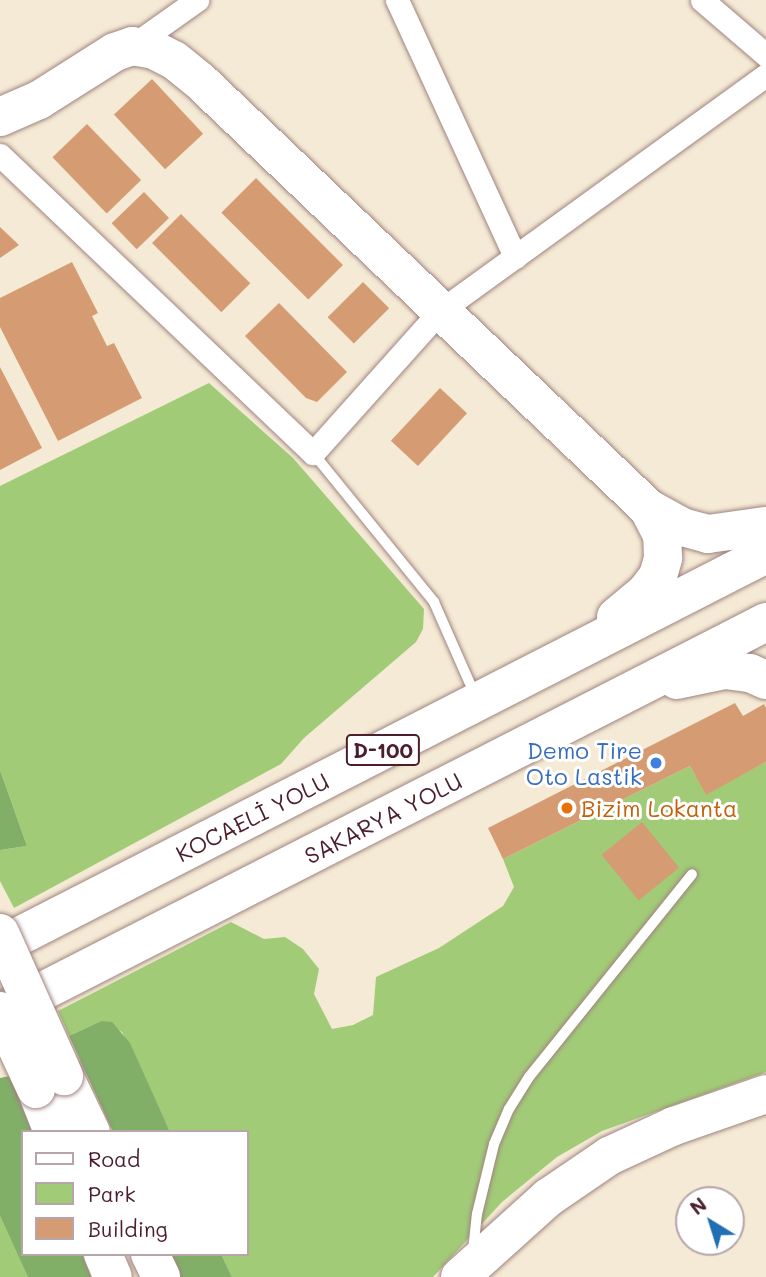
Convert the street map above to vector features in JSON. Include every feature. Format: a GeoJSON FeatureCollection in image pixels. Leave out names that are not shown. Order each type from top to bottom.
{"type":"FeatureCollection","features":[{"type":"Feature","properties":{"kind":"highway"},"geometry":{"type":"LineString","coordinates":[[0,117],[39,100],[115,52],[132,46],[154,50],[174,60],[201,81],[648,508],[682,527],[708,534],[766,526]]}},
{"type":"Feature","properties":{"kind":"highway"},"geometry":{"type":"LineString","coordinates":[[531,674],[630,607],[658,576],[663,558],[662,535],[648,508]]}},
{"type":"Feature","properties":{"kind":"highway","name":"KOCAELİ YOLU"},"geometry":{"type":"LineString","coordinates":[[0,946],[766,554]]}},
{"type":"Feature","properties":{"kind":"highway","name":"SAKARYA YOLU"},"geometry":{"type":"LineString","coordinates":[[0,1012],[766,622]]}},
{"type":"Feature","properties":{"kind":"highway"},"geometry":{"type":"LineString","coordinates":[[628,693],[725,670],[750,673],[766,680]]}},
{"type":"Feature","properties":{"kind":"highway"},"geometry":{"type":"LineString","coordinates":[[0,933],[50,1083],[53,1130]]}},
{"type":"Feature","properties":{"kind":"highway"},"geometry":{"type":"LineString","coordinates":[[0,1012],[50,1083],[88,1130]]}},
{"type":"Feature","properties":{"kind":"highway"},"geometry":{"type":"LineString","coordinates":[[466,1271],[549,1196],[609,1156],[674,1126],[766,1094]]}},
{"type":"Feature","properties":{"kind":"highway"},"geometry":{"type":"LineString","coordinates":[[104,1256],[113,1277]]}},
{"type":"Feature","properties":{"kind":"highway"},"geometry":{"type":"LineString","coordinates":[[151,1256],[161,1277]]}},
{"type":"Feature","properties":{"kind":"street"},"geometry":{"type":"LineString","coordinates":[[132,46],[197,0]]}},
{"type":"Feature","properties":{"kind":"street"},"geometry":{"type":"LineString","coordinates":[[397,0],[515,257]]}},
{"type":"Feature","properties":{"kind":"street"},"geometry":{"type":"LineString","coordinates":[[702,0],[766,55]]}},
{"type":"Feature","properties":{"kind":"street"},"geometry":{"type":"LineString","coordinates":[[0,155],[313,453],[440,311],[766,75]]}},
{"type":"Feature","properties":{"kind":"lane"},"geometry":{"type":"LineString","coordinates":[[313,453],[434,602],[454,640],[477,701]]}},
{"type":"Feature","properties":{"kind":"lane"},"geometry":{"type":"LineString","coordinates":[[466,1271],[494,1144],[509,1109],[529,1077],[692,874]]}},
{"type":"Feature","properties":{"kind":"green space"},"geometry":{"type":"Polygon","coordinates":[[[209,383],[293,458],[424,609],[423,629],[416,642],[304,738],[281,764],[14,908],[0,881],[0,850],[27,846],[0,770],[0,486],[209,383]]]}},
{"type":"Feature","properties":{"kind":"green space"},"geometry":{"type":"Polygon","coordinates":[[[766,762],[766,1072],[602,1131],[557,1157],[502,1202],[433,1277],[232,1277],[222,1256],[248,1256],[248,1130],[169,1130],[122,1032],[101,1021],[69,1036],[58,1011],[231,922],[264,939],[285,937],[303,949],[319,969],[314,994],[332,1029],[353,1025],[373,1015],[376,977],[439,948],[503,906],[514,887],[503,859],[690,766],[706,794],[766,762]]]}},
{"type":"Feature","properties":{"kind":"green space"},"geometry":{"type":"Polygon","coordinates":[[[0,770],[27,846],[0,850],[0,770]]]}},
{"type":"Feature","properties":{"kind":"green space"},"geometry":{"type":"Polygon","coordinates":[[[101,1021],[112,1022],[130,1043],[169,1130],[112,1130],[69,1036],[101,1021]]]}},
{"type":"Feature","properties":{"kind":"green space"},"geometry":{"type":"Polygon","coordinates":[[[10,1076],[31,1130],[21,1130],[21,1256],[83,1256],[91,1277],[28,1277],[0,1216],[0,1078],[10,1076]]]}},
{"type":"Feature","properties":{"kind":"green space"},"geometry":{"type":"Polygon","coordinates":[[[0,1216],[27,1274],[28,1277],[0,1277],[0,1216]]]}},
{"type":"Feature","properties":{"kind":"green space"},"geometry":{"type":"Polygon","coordinates":[[[171,1256],[222,1256],[232,1277],[180,1277],[171,1256]]]}},
{"type":"Feature","properties":{"kind":"building"},"geometry":{"type":"Polygon","coordinates":[[[152,79],[203,134],[165,169],[114,114],[152,79]]]}},
{"type":"Feature","properties":{"kind":"building"},"geometry":{"type":"Polygon","coordinates":[[[87,124],[141,180],[107,213],[52,157],[87,124]]]}},
{"type":"Feature","properties":{"kind":"building"},"geometry":{"type":"Polygon","coordinates":[[[256,178],[343,265],[308,300],[221,213],[256,178]]]}},
{"type":"Feature","properties":{"kind":"building"},"geometry":{"type":"Polygon","coordinates":[[[144,192],[169,218],[137,249],[112,223],[144,192]]]}},
{"type":"Feature","properties":{"kind":"building"},"geometry":{"type":"Polygon","coordinates":[[[181,214],[250,283],[221,312],[152,243],[181,214]]]}},
{"type":"Feature","properties":{"kind":"building"},"geometry":{"type":"Polygon","coordinates":[[[0,227],[19,245],[0,258],[0,227]]]}},
{"type":"Feature","properties":{"kind":"building"},"geometry":{"type":"Polygon","coordinates":[[[72,262],[98,313],[92,316],[107,346],[114,343],[142,398],[58,441],[0,327],[0,298],[72,262]]]}},
{"type":"Feature","properties":{"kind":"building"},"geometry":{"type":"Polygon","coordinates":[[[363,282],[389,308],[354,344],[328,317],[363,282]]]}},
{"type":"Feature","properties":{"kind":"building"},"geometry":{"type":"Polygon","coordinates":[[[279,303],[347,372],[317,402],[306,398],[245,336],[279,303]]]}},
{"type":"Feature","properties":{"kind":"building"},"geometry":{"type":"Polygon","coordinates":[[[0,367],[42,448],[0,470],[0,367]]]}},
{"type":"Feature","properties":{"kind":"building"},"geometry":{"type":"Polygon","coordinates":[[[440,388],[467,413],[418,466],[391,441],[440,388]]]}},
{"type":"Feature","properties":{"kind":"building"},"geometry":{"type":"Polygon","coordinates":[[[735,703],[743,716],[764,704],[766,762],[706,795],[690,766],[503,859],[488,828],[735,703]]]}},
{"type":"Feature","properties":{"kind":"building"},"geometry":{"type":"Polygon","coordinates":[[[642,822],[679,868],[639,901],[602,855],[642,822]]]}},
{"type":"Feature","properties":{"kind":"place","name":"Demo Tire Oto Lastik"},"geometry":{"type":"Point","coordinates":[656,763]}},
{"type":"Feature","properties":{"kind":"place","name":"Bizim Lokanta"},"geometry":{"type":"Point","coordinates":[567,808]}}]}
